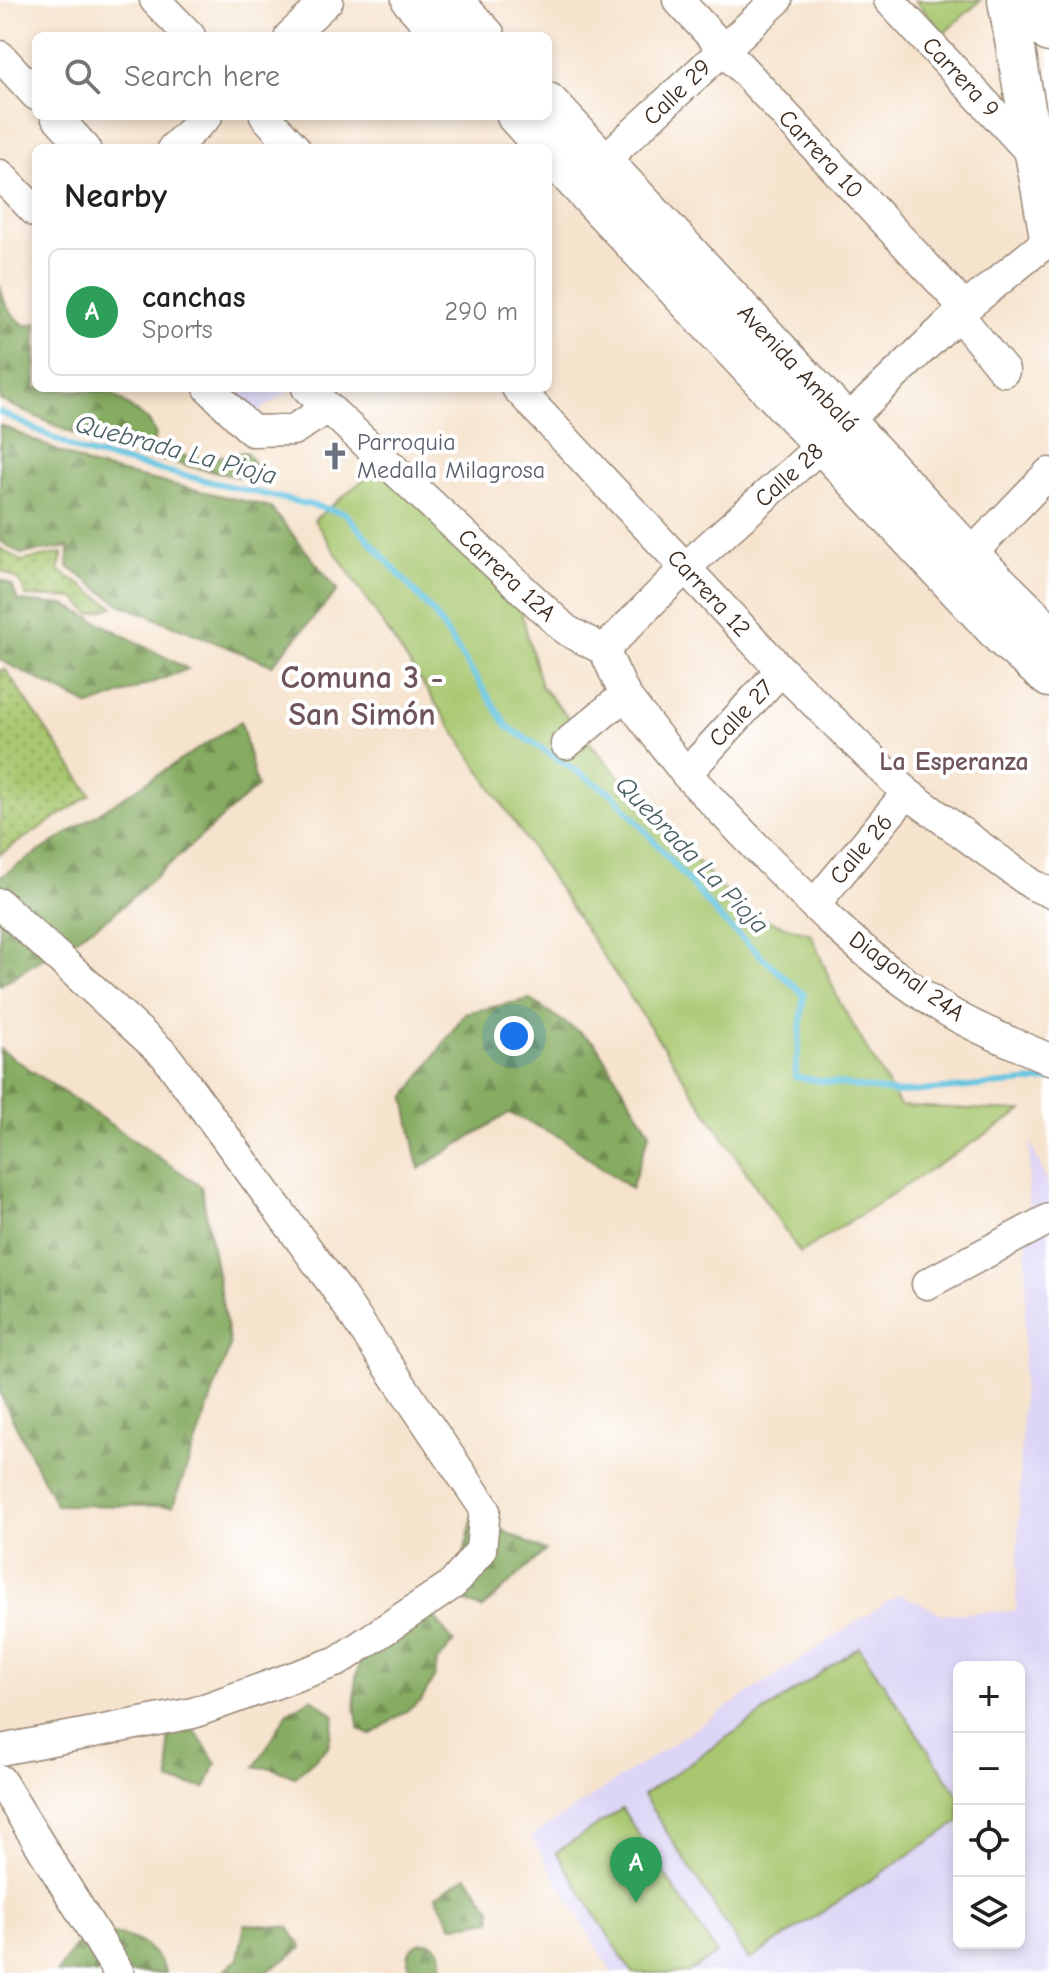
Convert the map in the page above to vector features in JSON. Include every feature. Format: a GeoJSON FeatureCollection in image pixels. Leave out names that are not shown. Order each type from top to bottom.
{"type":"FeatureCollection","features":[{"type":"Feature","properties":{"kind":"main road"},"geometry":{"type":"LineString","coordinates":[[411,0],[439,32]]}},
{"type":"Feature","properties":{"kind":"main road"},"geometry":{"type":"LineString","coordinates":[[452,0],[482,32]]}},
{"type":"Feature","properties":{"kind":"main road"},"geometry":{"type":"LineString","coordinates":[[1007,0],[1049,238]]}},
{"type":"Feature","properties":{"kind":"main road"},"geometry":{"type":"LineString","coordinates":[[1043,0],[1049,33]]}},
{"type":"Feature","properties":{"kind":"main road","name":"Avenida Ambalá"},"geometry":{"type":"LineString","coordinates":[[552,109],[590,172],[835,433],[1003,638],[1049,678]]}},
{"type":"Feature","properties":{"kind":"main road","name":"Avenida Ambalá"},"geometry":{"type":"LineString","coordinates":[[520,120],[541,144]]}},
{"type":"Feature","properties":{"kind":"main road","name":"Avenida Ambalá"},"geometry":{"type":"LineString","coordinates":[[552,153],[590,172]]}},
{"type":"Feature","properties":{"kind":"main road","name":"Avenida Ambalá"},"geometry":{"type":"LineString","coordinates":[[835,433],[970,555],[1049,633]]}},
{"type":"Feature","properties":{"kind":"street"},"geometry":{"type":"LineString","coordinates":[[155,0],[186,32]]}},
{"type":"Feature","properties":{"kind":"street"},"geometry":{"type":"LineString","coordinates":[[294,32],[328,0]]}},
{"type":"Feature","properties":{"kind":"street","name":"Carrera 10"},"geometry":{"type":"LineString","coordinates":[[678,0],[961,311],[1004,371]]}},
{"type":"Feature","properties":{"kind":"street","name":"Calle 29"},"geometry":{"type":"LineString","coordinates":[[590,172],[777,0]]}},
{"type":"Feature","properties":{"kind":"street","name":"Carrera 9"},"geometry":{"type":"LineString","coordinates":[[889,0],[1032,154]]}},
{"type":"Feature","properties":{"kind":"street"},"geometry":{"type":"LineString","coordinates":[[60,120],[81,144]]}},
{"type":"Feature","properties":{"kind":"street"},"geometry":{"type":"LineString","coordinates":[[177,144],[203,120]]}},
{"type":"Feature","properties":{"kind":"street"},"geometry":{"type":"LineString","coordinates":[[269,120],[291,144]]}},
{"type":"Feature","properties":{"kind":"street"},"geometry":{"type":"LineString","coordinates":[[0,175],[32,208]]}},
{"type":"Feature","properties":{"kind":"street","name":"Calle 28"},"geometry":{"type":"LineString","coordinates":[[604,650],[685,568],[835,433],[961,311],[1049,238]]}},
{"type":"Feature","properties":{"kind":"street"},"geometry":{"type":"LineString","coordinates":[[213,392],[252,431],[293,430],[317,399]]}},
{"type":"Feature","properties":{"kind":"street","name":"Carrera 12"},"geometry":{"type":"LineString","coordinates":[[521,392],[781,670],[907,793],[1033,885],[1049,892]]}},
{"type":"Feature","properties":{"kind":"street","name":"Carrera 12A"},"geometry":{"type":"LineString","coordinates":[[317,399],[566,630],[604,650]]}},
{"type":"Feature","properties":{"kind":"street"},"geometry":{"type":"LineString","coordinates":[[970,555],[1049,473]]}},
{"type":"Feature","properties":{"kind":"street"},"geometry":{"type":"LineString","coordinates":[[604,650],[625,695],[694,765],[814,905]]}},
{"type":"Feature","properties":{"kind":"street","name":"Calle 27"},"geometry":{"type":"LineString","coordinates":[[694,765],[781,670]]}},
{"type":"Feature","properties":{"kind":"street"},"geometry":{"type":"LineString","coordinates":[[566,744],[625,695]]}},
{"type":"Feature","properties":{"kind":"street","name":"Calle 26"},"geometry":{"type":"LineString","coordinates":[[814,905],[907,793]]}},
{"type":"Feature","properties":{"kind":"street"},"geometry":{"type":"LineString","coordinates":[[0,904],[165,1055],[335,1287],[485,1509],[481,1550],[453,1584],[338,1661],[193,1713],[0,1750]]}},
{"type":"Feature","properties":{"kind":"street","name":"Diagonal 24A"},"geometry":{"type":"LineString","coordinates":[[814,905],[896,975],[950,1012],[1049,1059]]}},
{"type":"Feature","properties":{"kind":"street"},"geometry":{"type":"LineString","coordinates":[[927,1284],[1049,1219]]}},
{"type":"Feature","properties":{"kind":"street"},"geometry":{"type":"LineString","coordinates":[[0,1780],[119,1973]]}},
{"type":"Feature","properties":{"kind":"shaded area"},"geometry":{"type":"Polygon","coordinates":[[[219,392],[288,392],[251,416],[219,392]]]}},
{"type":"Feature","properties":{"kind":"shaded area"},"geometry":{"type":"Polygon","coordinates":[[[1030,1141],[1049,1187],[1049,1973],[612,1973],[531,1837],[899,1594],[943,1614],[1016,1611],[1030,1141]]]}},
{"type":"Feature","properties":{"kind":"green space"},"geometry":{"type":"Polygon","coordinates":[[[915,0],[981,0],[944,33],[915,0]]]}},
{"type":"Feature","properties":{"kind":"green space"},"geometry":{"type":"Polygon","coordinates":[[[0,285],[5,303],[15,317],[26,326],[32,324],[32,392],[110,392],[149,421],[156,435],[152,446],[175,454],[199,457],[246,452],[269,484],[102,447],[0,400],[0,285]]]}},
{"type":"Feature","properties":{"kind":"green space"},"geometry":{"type":"Polygon","coordinates":[[[0,425],[92,466],[270,507],[338,590],[272,665],[120,604],[68,567],[69,547],[21,554],[0,541],[0,425]]]}},
{"type":"Feature","properties":{"kind":"green space"},"geometry":{"type":"Polygon","coordinates":[[[378,468],[514,585],[541,686],[628,787],[746,914],[811,934],[838,999],[900,1106],[1022,1111],[800,1253],[314,520],[378,468]]]}},
{"type":"Feature","properties":{"kind":"green space"},"geometry":{"type":"Polygon","coordinates":[[[0,548],[21,561],[63,553],[58,570],[114,607],[91,614],[75,598],[26,596],[19,580],[0,570],[0,548]]]}},
{"type":"Feature","properties":{"kind":"green space"},"geometry":{"type":"Polygon","coordinates":[[[0,579],[12,585],[18,601],[66,605],[188,669],[90,706],[0,660],[0,579]]]}},
{"type":"Feature","properties":{"kind":"green space"},"geometry":{"type":"Polygon","coordinates":[[[5,669],[91,795],[0,854],[0,670],[5,669]]]}},
{"type":"Feature","properties":{"kind":"green space"},"geometry":{"type":"Polygon","coordinates":[[[241,721],[257,787],[110,917],[0,985],[0,877],[241,721]]]}},
{"type":"Feature","properties":{"kind":"green space"},"geometry":{"type":"Polygon","coordinates":[[[530,999],[595,1043],[650,1132],[631,1189],[560,1137],[509,1113],[419,1169],[405,1098],[465,1013],[530,999]]]}},
{"type":"Feature","properties":{"kind":"green space"},"geometry":{"type":"Polygon","coordinates":[[[0,1049],[201,1186],[230,1346],[173,1506],[56,1505],[0,1394],[0,1049]]]}},
{"type":"Feature","properties":{"kind":"green space"},"geometry":{"type":"Polygon","coordinates":[[[473,1516],[545,1551],[482,1609],[454,1596],[473,1516]]]}},
{"type":"Feature","properties":{"kind":"green space"},"geometry":{"type":"Polygon","coordinates":[[[432,1614],[454,1643],[437,1661],[435,1676],[421,1701],[370,1735],[359,1728],[356,1710],[356,1679],[361,1661],[379,1643],[432,1614]]]}},
{"type":"Feature","properties":{"kind":"green space"},"geometry":{"type":"Polygon","coordinates":[[[859,1647],[953,1787],[953,1826],[749,1960],[643,1795],[859,1647]]]}},
{"type":"Feature","properties":{"kind":"green space"},"geometry":{"type":"Polygon","coordinates":[[[312,1698],[335,1716],[328,1747],[295,1777],[272,1768],[255,1767],[288,1712],[312,1698]]]}},
{"type":"Feature","properties":{"kind":"green space"},"geometry":{"type":"Polygon","coordinates":[[[189,1721],[216,1763],[206,1788],[170,1782],[168,1737],[189,1721]]]}},
{"type":"Feature","properties":{"kind":"green space"},"geometry":{"type":"Polygon","coordinates":[[[622,1809],[717,1954],[687,1973],[632,1973],[556,1852],[622,1809]]]}},
{"type":"Feature","properties":{"kind":"green space"},"geometry":{"type":"Polygon","coordinates":[[[467,1876],[491,1908],[492,1920],[452,1926],[436,1896],[467,1876]]]}},
{"type":"Feature","properties":{"kind":"green space"},"geometry":{"type":"Polygon","coordinates":[[[245,1924],[289,1927],[302,1948],[265,1973],[220,1973],[238,1959],[245,1924]]]}},
{"type":"Feature","properties":{"kind":"green space"},"geometry":{"type":"Polygon","coordinates":[[[105,1934],[125,1936],[142,1943],[166,1973],[57,1973],[75,1946],[105,1934]]]}},
{"type":"Feature","properties":{"kind":"green space"},"geometry":{"type":"Polygon","coordinates":[[[425,1942],[437,1947],[440,1965],[431,1974],[413,1971],[408,1959],[413,1947],[425,1942]]]}},
{"type":"Feature","properties":{"kind":"waterway","name":"Quebrada La Pioja"},"geometry":{"type":"LineString","coordinates":[[0,412],[83,452],[345,513],[435,615],[508,727],[614,795],[723,921],[804,995],[795,1077],[898,1093],[1049,1080]]}},
{"type":"Feature","properties":{"kind":"place","name":"Parroquia Medalla Milagrosa"},"geometry":{"type":"Point","coordinates":[335,456]}},
{"type":"Feature","properties":{"kind":"place","name":"canchas"},"geometry":{"type":"Point","coordinates":[636,1903]}},
{"type":"Feature","properties":{"kind":"district","name":"Comuna 3 - San Simón"},"geometry":{"type":"Point","coordinates":[362,696]}},
{"type":"Feature","properties":{"kind":"district","name":"La Esperanza"},"geometry":{"type":"Point","coordinates":[954,762]}}]}
